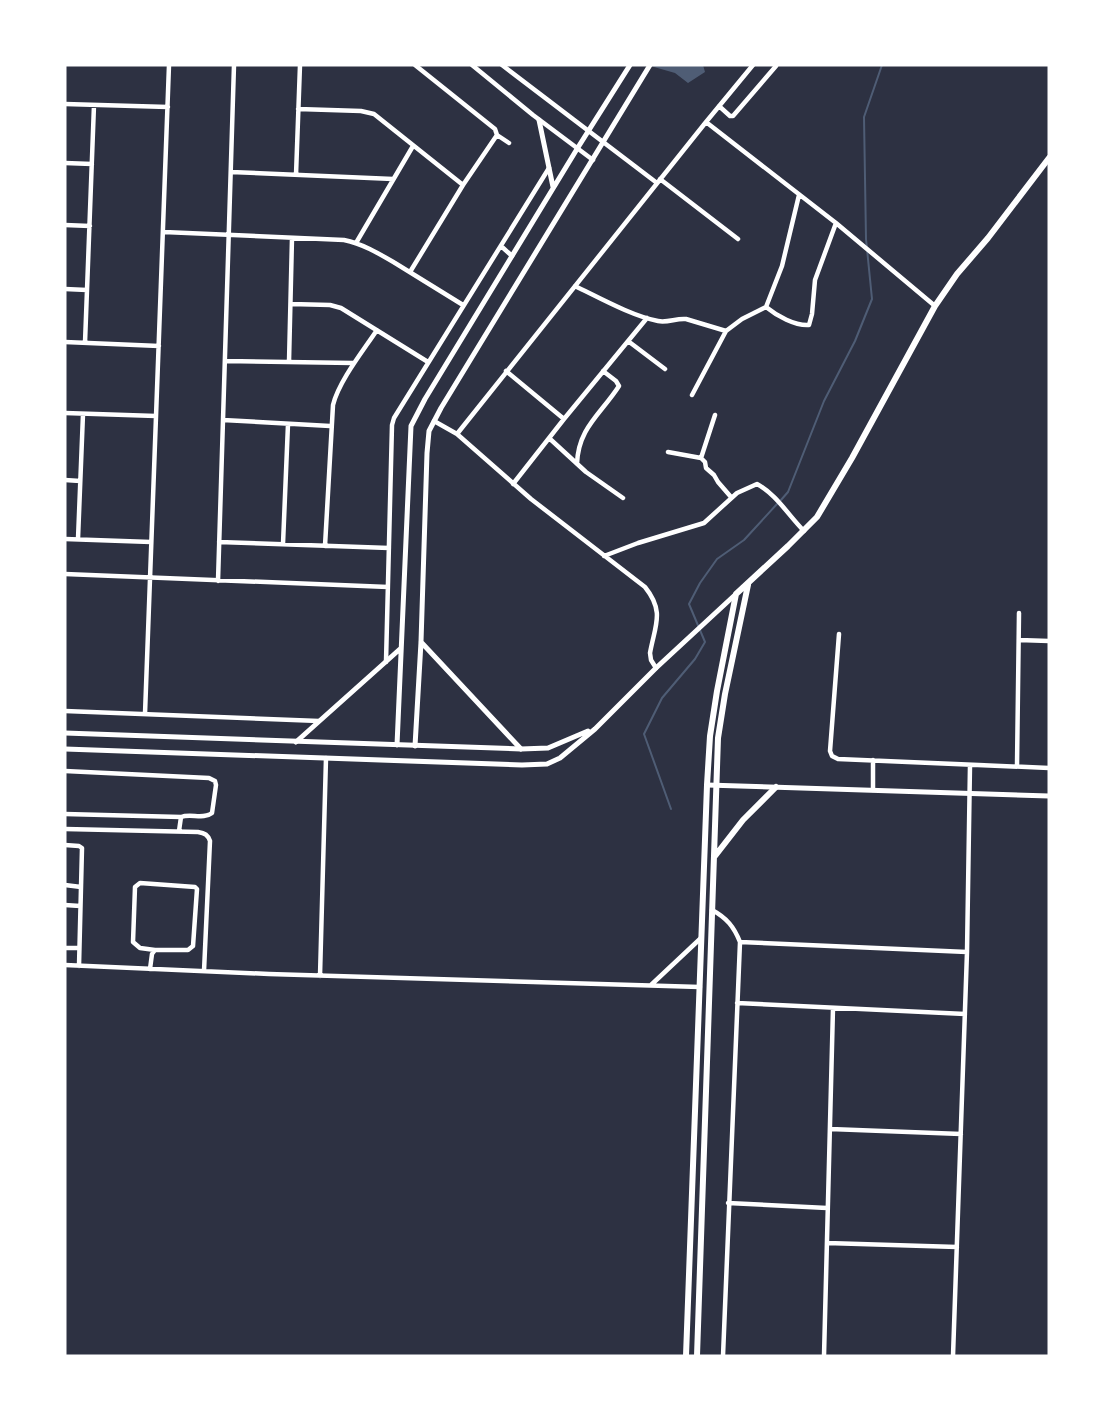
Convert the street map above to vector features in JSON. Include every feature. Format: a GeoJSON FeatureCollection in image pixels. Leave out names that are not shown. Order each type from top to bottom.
{"type":"FeatureCollection","features":[{"type":"Feature","properties":{"kind":"main road"},"geometry":{"type":"LineString","coordinates":[[687,1356],[710,736],[736,594],[817,517],[935,306],[1049,158]]}},
{"type":"Feature","properties":{"kind":"main road"},"geometry":{"type":"LineString","coordinates":[[698,1356],[718,738],[749,583]]}},
{"type":"Feature","properties":{"kind":"main road"},"geometry":{"type":"LineString","coordinates":[[713,858],[743,820],[776,787]]}},
{"type":"Feature","properties":{"kind":"main road"},"geometry":{"type":"LineString","coordinates":[[700,987],[709,987]]}},
{"type":"Feature","properties":{"kind":"street"},"geometry":{"type":"LineString","coordinates":[[145,714],[169,65]]}},
{"type":"Feature","properties":{"kind":"street"},"geometry":{"type":"LineString","coordinates":[[218,581],[234,65]]}},
{"type":"Feature","properties":{"kind":"street"},"geometry":{"type":"LineString","coordinates":[[296,175],[300,65]]}},
{"type":"Feature","properties":{"kind":"street"},"geometry":{"type":"LineString","coordinates":[[415,65],[509,143]]}},
{"type":"Feature","properties":{"kind":"street"},"geometry":{"type":"LineString","coordinates":[[472,65],[593,160]]}},
{"type":"Feature","properties":{"kind":"street"},"geometry":{"type":"LineString","coordinates":[[502,65],[738,239]]}},
{"type":"Feature","properties":{"kind":"street"},"geometry":{"type":"LineString","coordinates":[[397,745],[411,426],[576,149],[630,65]]}},
{"type":"Feature","properties":{"kind":"street"},"geometry":{"type":"LineString","coordinates":[[415,746],[429,431],[650,65]]}},
{"type":"Feature","properties":{"kind":"street"},"geometry":{"type":"LineString","coordinates":[[457,434],[753,65]]}},
{"type":"Feature","properties":{"kind":"street"},"geometry":{"type":"LineString","coordinates":[[719,106],[733,116],[776,66]]}},
{"type":"Feature","properties":{"kind":"street"},"geometry":{"type":"LineString","coordinates":[[65,104],[168,107]]}},
{"type":"Feature","properties":{"kind":"street"},"geometry":{"type":"LineString","coordinates":[[85,343],[94,105]]}},
{"type":"Feature","properties":{"kind":"street"},"geometry":{"type":"LineString","coordinates":[[298,109],[361,111],[374,114],[463,185]]}},
{"type":"Feature","properties":{"kind":"street"},"geometry":{"type":"LineString","coordinates":[[539,120],[553,187]]}},
{"type":"Feature","properties":{"kind":"street"},"geometry":{"type":"LineString","coordinates":[[706,122],[836,223],[935,306]]}},
{"type":"Feature","properties":{"kind":"street"},"geometry":{"type":"LineString","coordinates":[[410,272],[497,135]]}},
{"type":"Feature","properties":{"kind":"street"},"geometry":{"type":"LineString","coordinates":[[356,243],[413,146]]}},
{"type":"Feature","properties":{"kind":"street"},"geometry":{"type":"LineString","coordinates":[[65,163],[92,164]]}},
{"type":"Feature","properties":{"kind":"street"},"geometry":{"type":"LineString","coordinates":[[386,662],[392,425],[428,362],[549,168]]}},
{"type":"Feature","properties":{"kind":"street"},"geometry":{"type":"LineString","coordinates":[[231,173],[393,179]]}},
{"type":"Feature","properties":{"kind":"street"},"geometry":{"type":"LineString","coordinates":[[692,394],[726,331],[766,307],[782,266],[799,195]]}},
{"type":"Feature","properties":{"kind":"street"},"geometry":{"type":"LineString","coordinates":[[766,307],[785,319],[809,325],[815,280],[836,223]]}},
{"type":"Feature","properties":{"kind":"street"},"geometry":{"type":"LineString","coordinates":[[65,225],[90,226]]}},
{"type":"Feature","properties":{"kind":"street"},"geometry":{"type":"LineString","coordinates":[[164,232],[344,240],[367,247],[463,305]]}},
{"type":"Feature","properties":{"kind":"street"},"geometry":{"type":"LineString","coordinates":[[289,362],[292,238]]}},
{"type":"Feature","properties":{"kind":"street"},"geometry":{"type":"LineString","coordinates":[[500,246],[512,256]]}},
{"type":"Feature","properties":{"kind":"street"},"geometry":{"type":"LineString","coordinates":[[575,286],[647,318],[666,322],[681,318],[726,331]]}},
{"type":"Feature","properties":{"kind":"street"},"geometry":{"type":"LineString","coordinates":[[65,289],[87,290]]}},
{"type":"Feature","properties":{"kind":"street"},"geometry":{"type":"LineString","coordinates":[[290,304],[335,306],[428,362]]}},
{"type":"Feature","properties":{"kind":"street"},"geometry":{"type":"LineString","coordinates":[[513,484],[647,318]]}},
{"type":"Feature","properties":{"kind":"street"},"geometry":{"type":"LineString","coordinates":[[325,546],[330,426],[334,399],[377,330]]}},
{"type":"Feature","properties":{"kind":"street"},"geometry":{"type":"LineString","coordinates":[[628,341],[665,369]]}},
{"type":"Feature","properties":{"kind":"street"},"geometry":{"type":"LineString","coordinates":[[65,342],[159,346]]}},
{"type":"Feature","properties":{"kind":"street"},"geometry":{"type":"LineString","coordinates":[[225,361],[354,363]]}},
{"type":"Feature","properties":{"kind":"street"},"geometry":{"type":"LineString","coordinates":[[578,464],[578,453],[587,426],[619,386],[603,371]]}},
{"type":"Feature","properties":{"kind":"street"},"geometry":{"type":"LineString","coordinates":[[506,372],[564,418]]}},
{"type":"Feature","properties":{"kind":"street"},"geometry":{"type":"LineString","coordinates":[[65,413],[156,416]]}},
{"type":"Feature","properties":{"kind":"street"},"geometry":{"type":"LineString","coordinates":[[78,539],[83,414]]}},
{"type":"Feature","properties":{"kind":"street"},"geometry":{"type":"LineString","coordinates":[[701,458],[715,415]]}},
{"type":"Feature","properties":{"kind":"street"},"geometry":{"type":"LineString","coordinates":[[223,420],[330,426]]}},
{"type":"Feature","properties":{"kind":"street"},"geometry":{"type":"LineString","coordinates":[[434,421],[457,434],[513,484],[645,587],[656,603],[659,615],[650,653],[656,668]]}},
{"type":"Feature","properties":{"kind":"street"},"geometry":{"type":"LineString","coordinates":[[283,544],[288,424]]}},
{"type":"Feature","properties":{"kind":"street"},"geometry":{"type":"LineString","coordinates":[[549,438],[623,498]]}},
{"type":"Feature","properties":{"kind":"street"},"geometry":{"type":"LineString","coordinates":[[668,452],[701,458],[705,461],[706,468],[731,497]]}},
{"type":"Feature","properties":{"kind":"street"},"geometry":{"type":"LineString","coordinates":[[65,480],[80,481]]}},
{"type":"Feature","properties":{"kind":"street"},"geometry":{"type":"LineString","coordinates":[[604,556],[704,523],[731,497],[757,484],[783,507],[804,531]]}},
{"type":"Feature","properties":{"kind":"street"},"geometry":{"type":"LineString","coordinates":[[65,539],[151,542]]}},
{"type":"Feature","properties":{"kind":"street"},"geometry":{"type":"LineString","coordinates":[[219,542],[389,548]]}},
{"type":"Feature","properties":{"kind":"street"},"geometry":{"type":"LineString","coordinates":[[65,574],[388,587]]}},
{"type":"Feature","properties":{"kind":"street"},"geometry":{"type":"LineString","coordinates":[[65,749],[509,765],[547,764],[560,758],[595,729],[736,594]]}},
{"type":"Feature","properties":{"kind":"street"},"geometry":{"type":"LineString","coordinates":[[1017,766],[1019,613]]}},
{"type":"Feature","properties":{"kind":"street"},"geometry":{"type":"LineString","coordinates":[[839,634],[831,754],[838,759],[1049,768]]}},
{"type":"Feature","properties":{"kind":"street"},"geometry":{"type":"LineString","coordinates":[[1018,640],[1049,641]]}},
{"type":"Feature","properties":{"kind":"street"},"geometry":{"type":"LineString","coordinates":[[421,642],[521,749]]}},
{"type":"Feature","properties":{"kind":"street"},"geometry":{"type":"LineString","coordinates":[[296,741],[400,649]]}},
{"type":"Feature","properties":{"kind":"street"},"geometry":{"type":"LineString","coordinates":[[65,711],[321,721]]}},
{"type":"Feature","properties":{"kind":"street"},"geometry":{"type":"LineString","coordinates":[[65,733],[521,749],[548,748],[595,729]]}},
{"type":"Feature","properties":{"kind":"street"},"geometry":{"type":"LineString","coordinates":[[320,976],[326,758]]}},
{"type":"Feature","properties":{"kind":"street"},"geometry":{"type":"LineString","coordinates":[[873,760],[873,790]]}},
{"type":"Feature","properties":{"kind":"street"},"geometry":{"type":"LineString","coordinates":[[953,1356],[967,952],[970,765]]}},
{"type":"Feature","properties":{"kind":"street"},"geometry":{"type":"LineString","coordinates":[[65,771],[209,778],[215,781],[216,785],[212,813],[208,816],[65,814]]}},
{"type":"Feature","properties":{"kind":"street"},"geometry":{"type":"LineString","coordinates":[[707,785],[1049,796]]}},
{"type":"Feature","properties":{"kind":"street"},"geometry":{"type":"LineString","coordinates":[[179,831],[181,817]]}},
{"type":"Feature","properties":{"kind":"street"},"geometry":{"type":"LineString","coordinates":[[65,829],[204,832],[208,836],[210,841],[204,971]]}},
{"type":"Feature","properties":{"kind":"street"},"geometry":{"type":"LineString","coordinates":[[65,845],[82,848],[79,966]]}},
{"type":"Feature","properties":{"kind":"street"},"geometry":{"type":"LineString","coordinates":[[140,883],[195,887],[193,946],[188,950],[155,950],[140,948],[133,942],[135,887],[140,883]]}},
{"type":"Feature","properties":{"kind":"street"},"geometry":{"type":"LineString","coordinates":[[65,885],[81,887]]}},
{"type":"Feature","properties":{"kind":"street"},"geometry":{"type":"LineString","coordinates":[[65,905],[80,906]]}},
{"type":"Feature","properties":{"kind":"street"},"geometry":{"type":"LineString","coordinates":[[712,910],[729,921],[740,942],[723,1356]]}},
{"type":"Feature","properties":{"kind":"street"},"geometry":{"type":"LineString","coordinates":[[651,986],[701,938]]}},
{"type":"Feature","properties":{"kind":"street"},"geometry":{"type":"LineString","coordinates":[[740,942],[967,952]]}},
{"type":"Feature","properties":{"kind":"street"},"geometry":{"type":"LineString","coordinates":[[65,947],[79,948]]}},
{"type":"Feature","properties":{"kind":"street"},"geometry":{"type":"LineString","coordinates":[[150,969],[155,950]]}},
{"type":"Feature","properties":{"kind":"street"},"geometry":{"type":"LineString","coordinates":[[65,965],[320,976],[700,987]]}},
{"type":"Feature","properties":{"kind":"street"},"geometry":{"type":"LineString","coordinates":[[737,1003],[965,1014]]}},
{"type":"Feature","properties":{"kind":"street"},"geometry":{"type":"LineString","coordinates":[[824,1356],[833,1008]]}},
{"type":"Feature","properties":{"kind":"street"},"geometry":{"type":"LineString","coordinates":[[830,1129],[961,1134]]}},
{"type":"Feature","properties":{"kind":"street"},"geometry":{"type":"LineString","coordinates":[[728,1203],[827,1208]]}},
{"type":"Feature","properties":{"kind":"street"},"geometry":{"type":"LineString","coordinates":[[827,1243],[957,1247]]}},
{"type":"Feature","properties":{"kind":"water"},"geometry":{"type":"Polygon","coordinates":[[[647,65],[703,65],[705,72],[688,83],[675,73],[647,65]]]}},
{"type":"Feature","properties":{"kind":"waterway"},"geometry":{"type":"LineString","coordinates":[[781,500],[788,492],[824,401],[855,341],[872,299],[866,239],[864,117],[882,65]]}},
{"type":"Feature","properties":{"kind":"waterway"},"geometry":{"type":"LineString","coordinates":[[671,809],[644,734],[662,698],[695,659],[705,642],[689,604],[717,559],[744,540],[777,504]]}}]}
